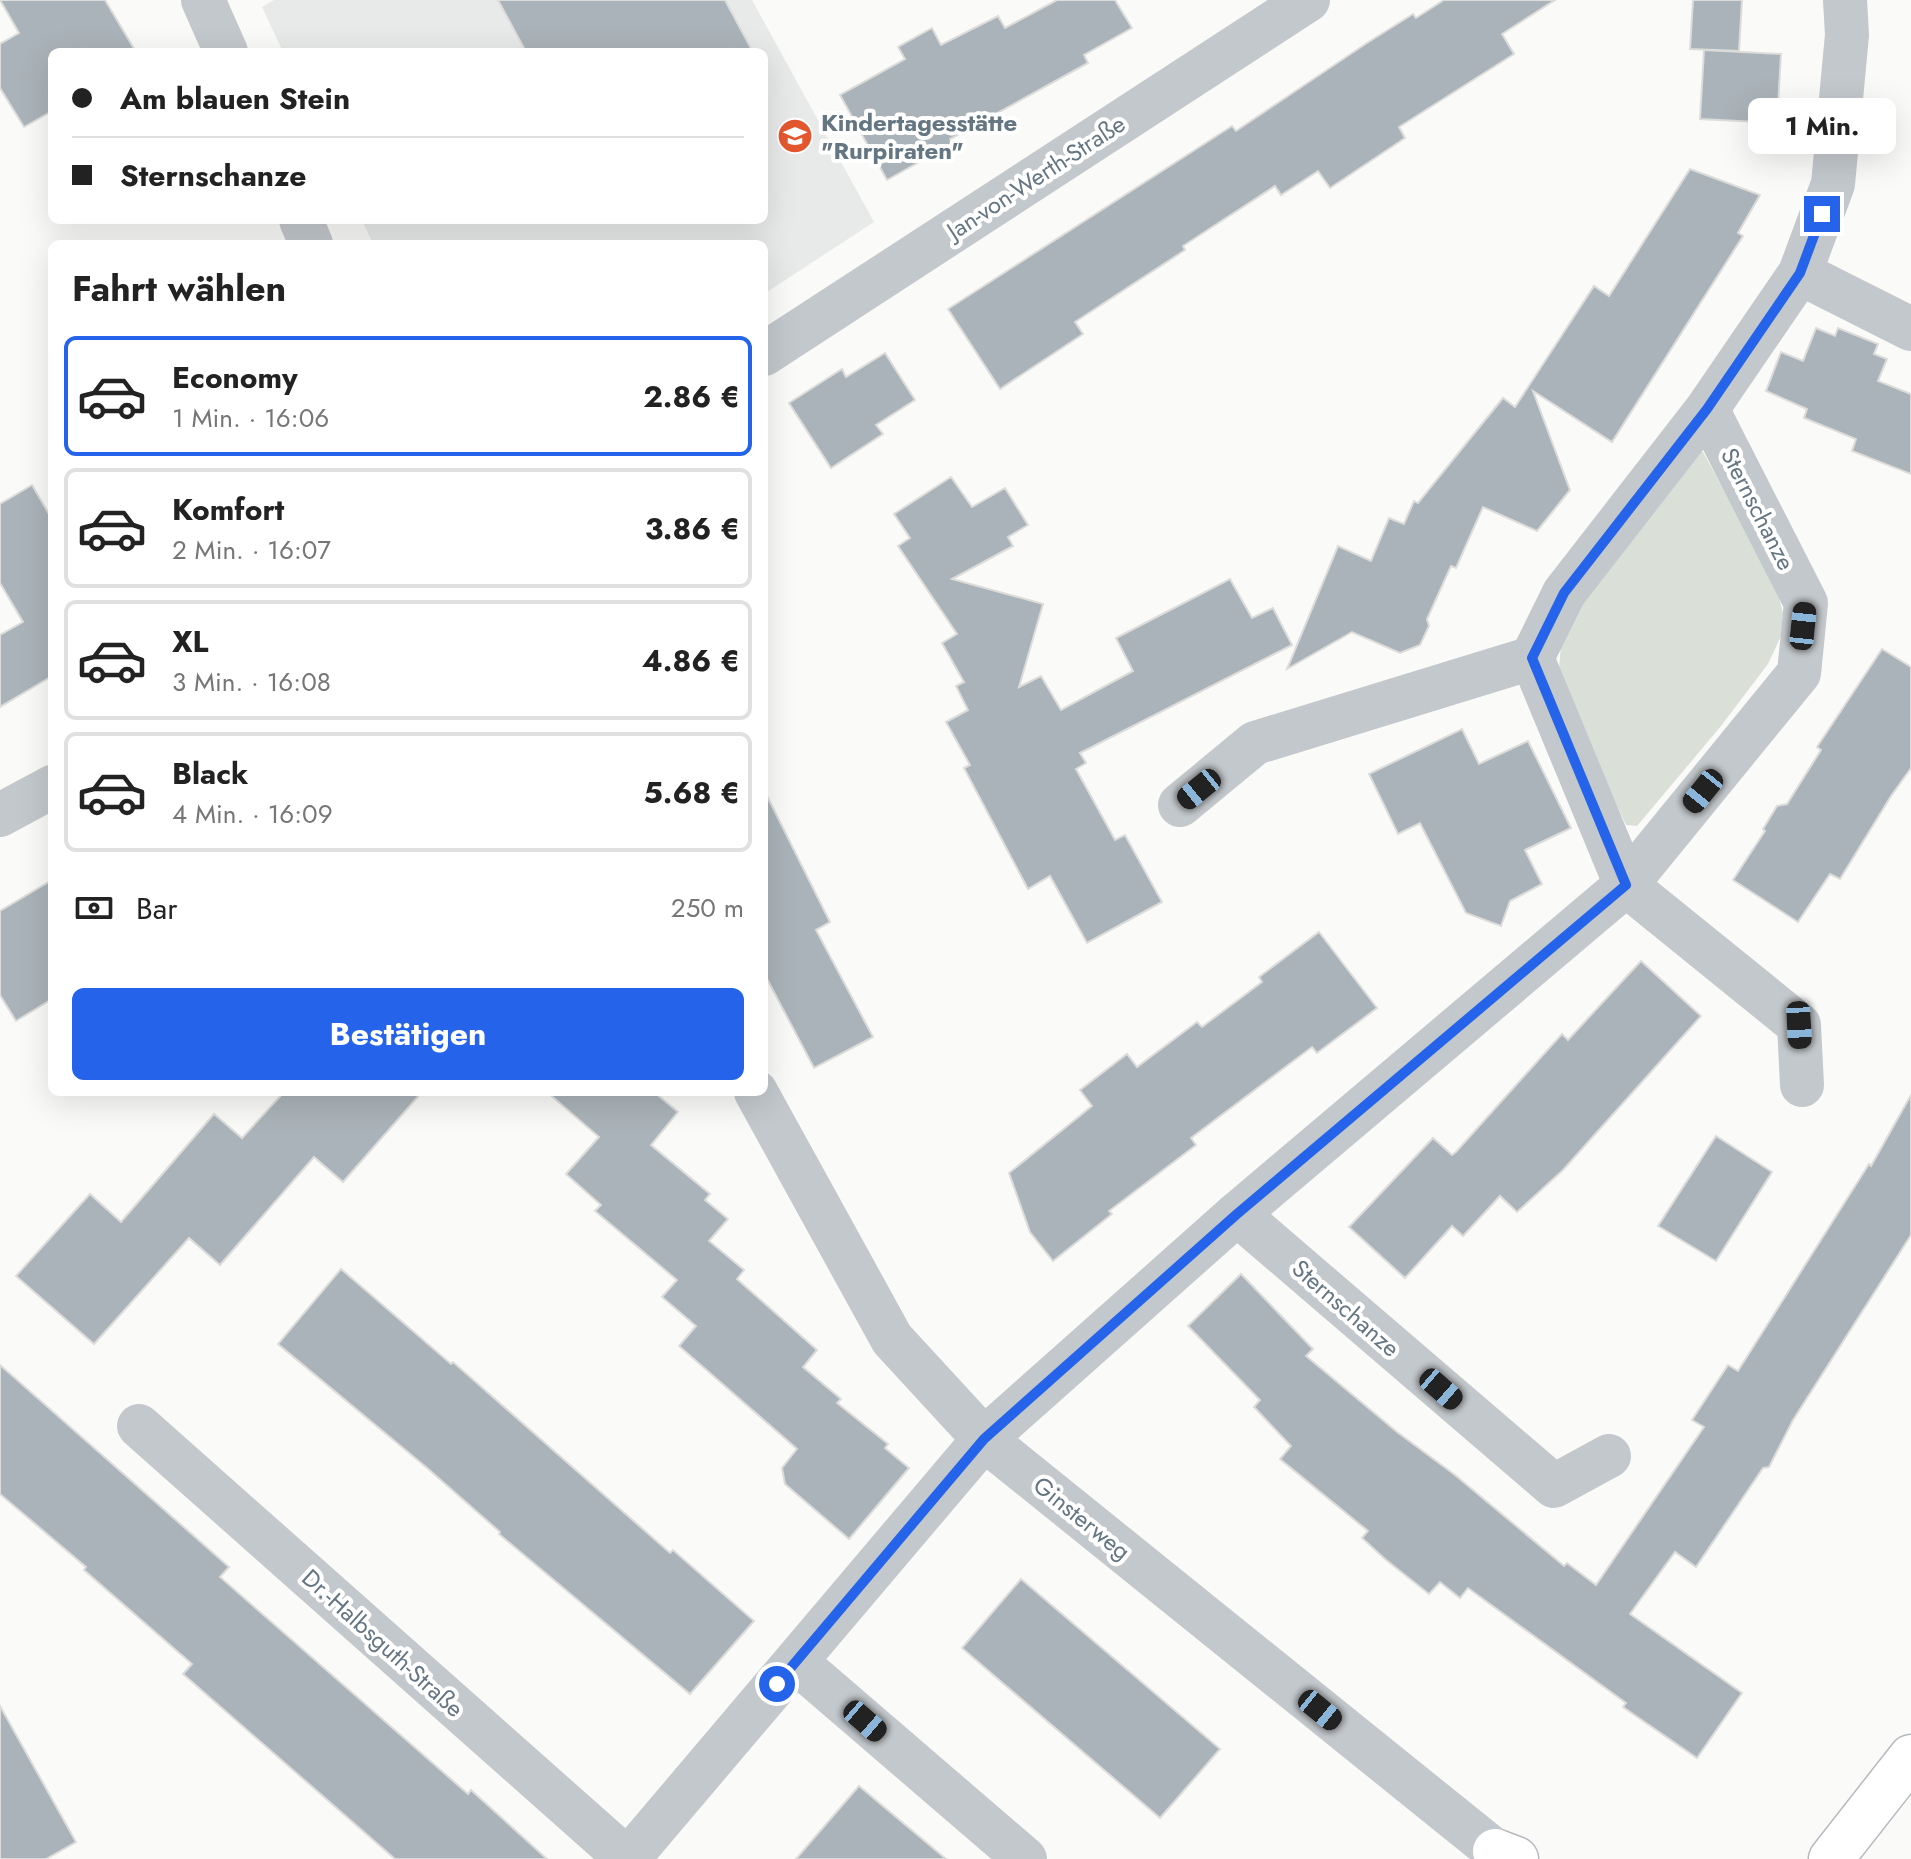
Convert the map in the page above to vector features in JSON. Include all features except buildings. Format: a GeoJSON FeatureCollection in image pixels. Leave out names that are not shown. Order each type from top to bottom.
{"type":"FeatureCollection","features":[{"type":"Feature","properties":{"kind":"main road"},"geometry":{"type":"LineString","coordinates":[[1831,1859],[1911,1757]]}},
{"type":"Feature","properties":{"kind":"street"},"geometry":{"type":"LineString","coordinates":[[203,0],[224,48]]}},
{"type":"Feature","properties":{"kind":"street","name":"Jan-von-Werth-Straße"},"geometry":{"type":"LineString","coordinates":[[768,351],[1308,0]]}},
{"type":"Feature","properties":{"kind":"street","name":"Sternschanze"},"geometry":{"type":"LineString","coordinates":[[1532,658],[1564,593],[1707,409],[1800,273],[1833,184],[1847,35],[1845,0]]}},
{"type":"Feature","properties":{"kind":"street"},"geometry":{"type":"LineString","coordinates":[[1800,273],[1911,329]]}},
{"type":"Feature","properties":{"kind":"street","name":"Sternschanze"},"geometry":{"type":"LineString","coordinates":[[627,1859],[984,1439],[1237,1214],[1626,885],[1799,673],[1806,603],[1707,409]]}},
{"type":"Feature","properties":{"kind":"street"},"geometry":{"type":"LineString","coordinates":[[1180,805],[1255,743],[1532,658],[1626,885],[1799,1025],[1802,1085]]}},
{"type":"Feature","properties":{"kind":"street"},"geometry":{"type":"LineString","coordinates":[[0,815],[48,789]]}},
{"type":"Feature","properties":{"kind":"street","name":"Ginsterweg"},"geometry":{"type":"LineString","coordinates":[[758,1096],[892,1339],[984,1439],[1506,1856]]}},
{"type":"Feature","properties":{"kind":"street","name":"Sternschanze"},"geometry":{"type":"LineString","coordinates":[[1237,1214],[1554,1486],[1609,1456]]}},
{"type":"Feature","properties":{"kind":"street","name":"Dr.-Halbsguth-Straße"},"geometry":{"type":"LineString","coordinates":[[139,1426],[627,1859]]}},
{"type":"Feature","properties":{"kind":"street"},"geometry":{"type":"LineString","coordinates":[[796,1662],[1025,1859]]}},
{"type":"Feature","properties":{"kind":"shaded area","name":"Kindertagesstätte \"Rurpiraten\""},"geometry":{"type":"Polygon","coordinates":[[[274,0],[752,0],[874,222],[768,291],[768,240],[371,240],[364,224],[768,224],[768,48],[281,48],[262,7],[274,0]]]}},
{"type":"Feature","properties":{"kind":"shaded area"},"geometry":{"type":"Polygon","coordinates":[[[1696,451],[1703,452],[1775,583],[1783,613],[1781,636],[1768,664],[1721,726],[1637,826],[1626,825],[1565,695],[1559,670],[1562,630],[1696,451]]]}},
{"type":"Feature","properties":{"kind":"place","name":"Kindertagesstätte \"Rurpiraten\""},"geometry":{"type":"Point","coordinates":[795,136]}},
{"type":"Feature","properties":{"kind":"route"},"geometry":{"type":"LineString","coordinates":[[777,1684],[984,1439],[1237,1214],[1626,885],[1532,658],[1564,593],[1707,409],[1800,273],[1822,214]]}}]}
